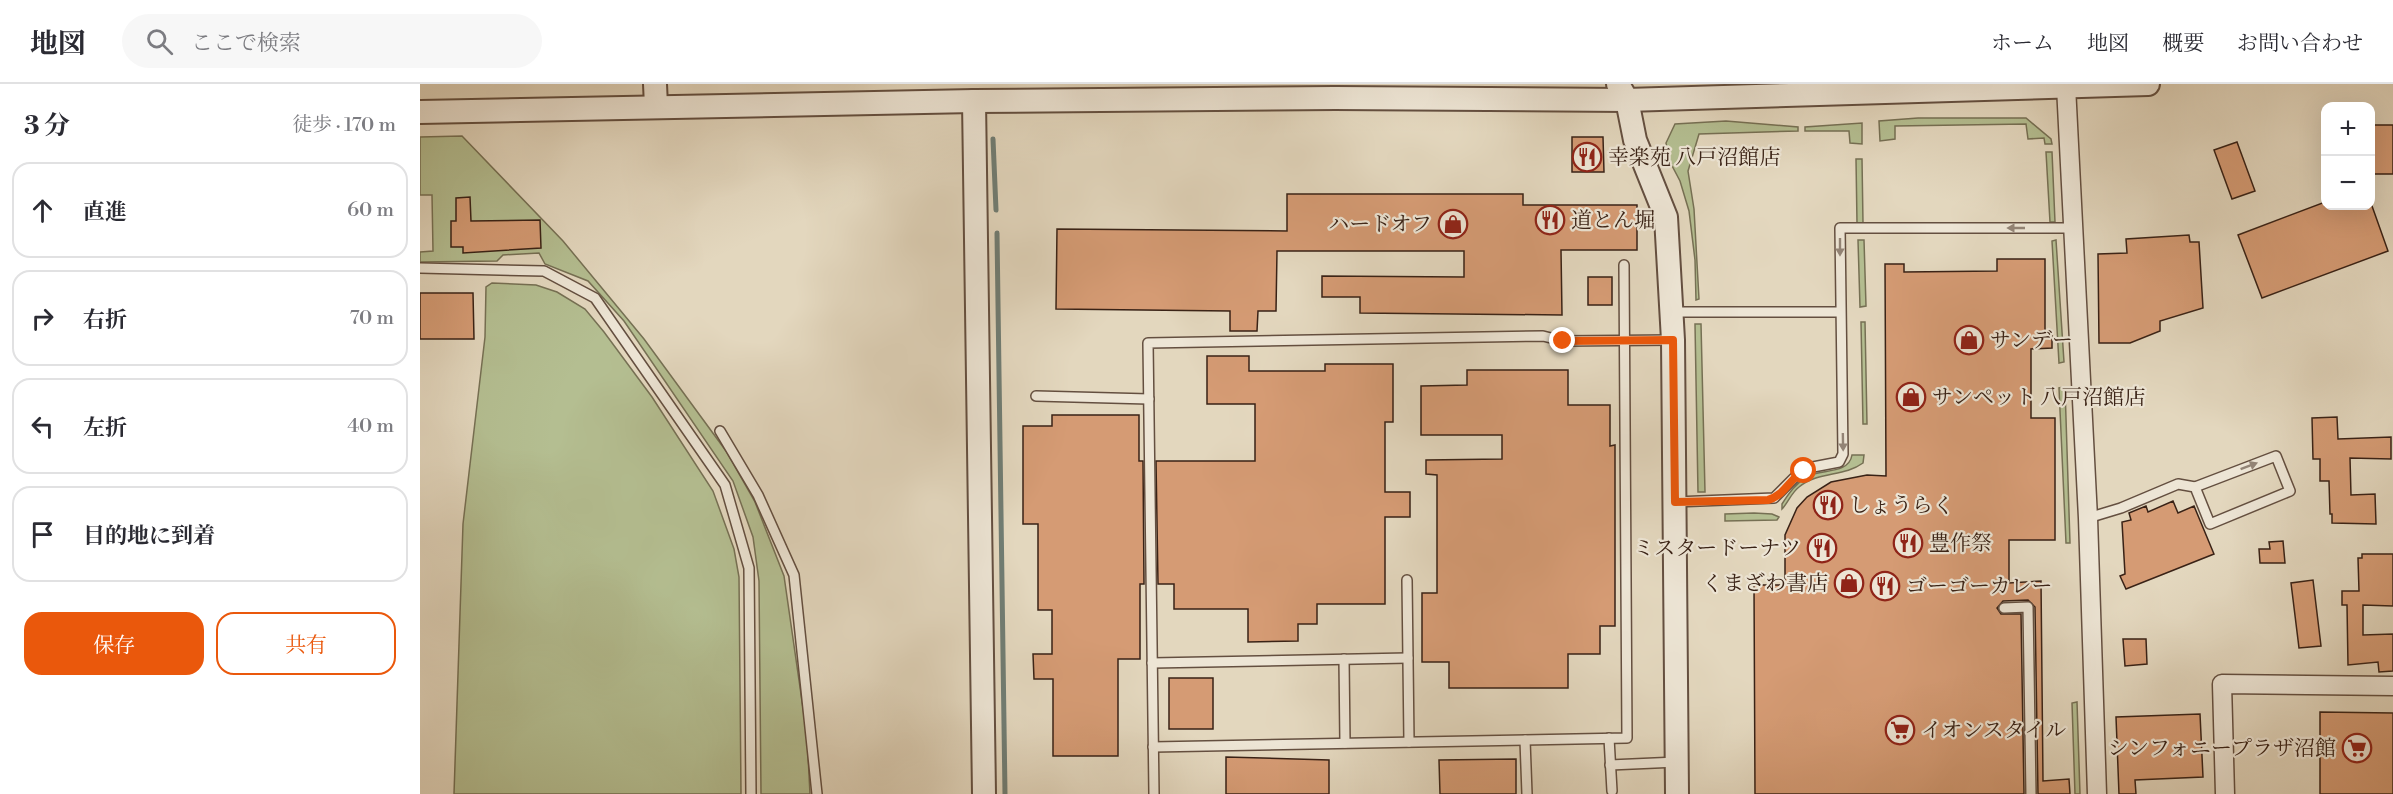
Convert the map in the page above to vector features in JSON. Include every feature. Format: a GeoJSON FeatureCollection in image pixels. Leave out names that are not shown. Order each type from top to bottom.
{"type":"FeatureCollection","features":[{"type":"Feature","properties":{"kind":"street"},"geometry":{"type":"LineString","coordinates":[[655,84],[656,106]]}},
{"type":"Feature","properties":{"kind":"street"},"geometry":{"type":"LineString","coordinates":[[420,112],[1335,91],[1903,89],[2148,84]]}},
{"type":"Feature","properties":{"kind":"street"},"geometry":{"type":"LineString","coordinates":[[2066,86],[2088,518],[2097,794]]}},
{"type":"Feature","properties":{"kind":"street"},"geometry":{"type":"LineString","coordinates":[[1626,89],[1635,140],[1666,217],[1673,340],[1677,794]]}},
{"type":"Feature","properties":{"kind":"street"},"geometry":{"type":"LineString","coordinates":[[974,101],[984,794]]}},
{"type":"Feature","properties":{"kind":"street"},"geometry":{"type":"LineString","coordinates":[[2225,794],[2222,684],[2393,686]]}},
{"type":"Feature","properties":{"kind":"lane"},"geometry":{"type":"LineString","coordinates":[[1675,502],[1774,498],[1797,475],[1813,467],[1839,462],[1843,454],[1840,228],[2074,228]]}},
{"type":"Feature","properties":{"kind":"lane"},"geometry":{"type":"LineString","coordinates":[[1153,747],[1627,738],[1624,265]]}},
{"type":"Feature","properties":{"kind":"lane"},"geometry":{"type":"LineString","coordinates":[[420,268],[544,271],[595,298],[725,485],[749,568],[751,794]]}},
{"type":"Feature","properties":{"kind":"lane"},"geometry":{"type":"LineString","coordinates":[[1672,312],[1840,312]]}},
{"type":"Feature","properties":{"kind":"lane"},"geometry":{"type":"LineString","coordinates":[[1154,794],[1148,343],[1543,336],[1563,341],[1673,340]]}},
{"type":"Feature","properties":{"kind":"lane"},"geometry":{"type":"LineString","coordinates":[[1036,396],[1149,399]]}},
{"type":"Feature","properties":{"kind":"lane"},"geometry":{"type":"LineString","coordinates":[[720,431],[758,495],[794,574],[817,794]]}},
{"type":"Feature","properties":{"kind":"lane"},"geometry":{"type":"LineString","coordinates":[[2088,518],[2121,508],[2178,484],[2195,488],[2276,456],[2290,491],[2210,524],[2195,488]]}},
{"type":"Feature","properties":{"kind":"lane"},"geometry":{"type":"LineString","coordinates":[[1407,580],[1409,742]]}},
{"type":"Feature","properties":{"kind":"lane"},"geometry":{"type":"LineString","coordinates":[[2004,608],[2028,607],[2031,794]]}},
{"type":"Feature","properties":{"kind":"lane"},"geometry":{"type":"LineString","coordinates":[[1152,663],[1408,658]]}},
{"type":"Feature","properties":{"kind":"lane"},"geometry":{"type":"LineString","coordinates":[[1344,659],[1345,743]]}},
{"type":"Feature","properties":{"kind":"lane"},"geometry":{"type":"LineString","coordinates":[[1609,738],[1612,791]]}},
{"type":"Feature","properties":{"kind":"lane"},"geometry":{"type":"LineString","coordinates":[[1525,740],[1527,794]]}},
{"type":"Feature","properties":{"kind":"lane"},"geometry":{"type":"LineString","coordinates":[[1610,765],[1677,762]]}},
{"type":"Feature","properties":{"kind":"green space"},"geometry":{"type":"Polygon","coordinates":[[[1918,118],[2026,118],[2051,139],[2052,144],[2045,144],[2044,138],[2028,139],[2026,124],[1895,126],[1895,139],[1880,141],[1879,121],[1918,118]]]}},
{"type":"Feature","properties":{"kind":"green space"},"geometry":{"type":"Polygon","coordinates":[[[1726,121],[1798,127],[1798,131],[1699,134],[1688,171],[1694,209],[1699,299],[1696,300],[1695,260],[1689,211],[1680,181],[1669,160],[1666,143],[1675,124],[1726,121]]]}},
{"type":"Feature","properties":{"kind":"green space"},"geometry":{"type":"Polygon","coordinates":[[[1862,123],[1862,144],[1850,143],[1849,131],[1805,131],[1805,127],[1862,123]]]}},
{"type":"Feature","properties":{"kind":"green space"},"geometry":{"type":"Polygon","coordinates":[[[462,136],[563,241],[644,339],[726,451],[755,502],[784,576],[807,736],[810,794],[761,794],[759,581],[753,537],[733,481],[624,321],[588,281],[545,264],[539,253],[503,255],[497,261],[420,262],[420,252],[433,251],[432,195],[420,195],[420,137],[462,136]]]}},
{"type":"Feature","properties":{"kind":"green space"},"geometry":{"type":"Polygon","coordinates":[[[2046,152],[2052,152],[2055,222],[2050,222],[2046,152]]]}},
{"type":"Feature","properties":{"kind":"green space"},"geometry":{"type":"Polygon","coordinates":[[[1856,159],[1862,159],[1863,223],[1857,223],[1856,159]]]}},
{"type":"Feature","properties":{"kind":"green space"},"geometry":{"type":"Polygon","coordinates":[[[1858,240],[1864,240],[1866,306],[1860,307],[1858,240]]]}},
{"type":"Feature","properties":{"kind":"green space"},"geometry":{"type":"Polygon","coordinates":[[[2056,240],[2064,362],[2059,363],[2052,241],[2056,240]]]}},
{"type":"Feature","properties":{"kind":"green space"},"geometry":{"type":"Polygon","coordinates":[[[492,283],[536,285],[557,292],[585,309],[652,397],[713,491],[734,549],[739,577],[741,794],[454,794],[463,524],[485,337],[486,287],[492,283]]]}},
{"type":"Feature","properties":{"kind":"green space"},"geometry":{"type":"Polygon","coordinates":[[[1861,322],[1865,322],[1867,424],[1863,424],[1861,322]]]}},
{"type":"Feature","properties":{"kind":"green space"},"geometry":{"type":"Polygon","coordinates":[[[1695,324],[1701,324],[1705,492],[1698,492],[1695,324]]]}},
{"type":"Feature","properties":{"kind":"green space"},"geometry":{"type":"Polygon","coordinates":[[[2065,387],[2070,543],[2066,543],[2059,388],[2065,387]]]}},
{"type":"Feature","properties":{"kind":"green space"},"geometry":{"type":"Polygon","coordinates":[[[1852,455],[1864,455],[1863,463],[1848,470],[1806,482],[1796,489],[1782,509],[1782,504],[1796,485],[1808,476],[1846,465],[1852,455]]]}},
{"type":"Feature","properties":{"kind":"green space"},"geometry":{"type":"Polygon","coordinates":[[[1725,514],[1772,514],[1779,517],[1777,520],[1725,521],[1725,514]]]}},
{"type":"Feature","properties":{"kind":"green space"},"geometry":{"type":"Polygon","coordinates":[[[2077,702],[2080,794],[2075,794],[2072,703],[2077,702]]]}},
{"type":"Feature","properties":{"kind":"building"},"geometry":{"type":"Polygon","coordinates":[[[2375,125],[2393,125],[2393,174],[2375,174],[2375,125]]]}},
{"type":"Feature","properties":{"kind":"building"},"geometry":{"type":"Polygon","coordinates":[[[1572,137],[1603,137],[1604,172],[1572,172],[1572,137]]]}},
{"type":"Feature","properties":{"kind":"building"},"geometry":{"type":"Polygon","coordinates":[[[2237,142],[2255,191],[2232,199],[2214,150],[2237,142]]]}},
{"type":"Feature","properties":{"kind":"building"},"geometry":{"type":"Polygon","coordinates":[[[1287,194],[1523,194],[1523,205],[1637,205],[1637,250],[1561,250],[1562,315],[1360,313],[1360,297],[1322,297],[1322,276],[1464,277],[1464,251],[1277,251],[1276,311],[1258,311],[1257,331],[1230,331],[1230,311],[1056,309],[1057,229],[1287,231],[1287,194]]]}},
{"type":"Feature","properties":{"kind":"building"},"geometry":{"type":"Polygon","coordinates":[[[470,197],[471,221],[540,220],[541,248],[463,253],[463,247],[451,247],[451,221],[456,221],[456,198],[470,197]]]}},
{"type":"Feature","properties":{"kind":"building"},"geometry":{"type":"Polygon","coordinates":[[[2321,204],[2321,210],[2373,210],[2388,251],[2262,298],[2238,235],[2321,204]]]}},
{"type":"Feature","properties":{"kind":"building"},"geometry":{"type":"Polygon","coordinates":[[[2189,235],[2190,242],[2199,242],[2203,308],[2160,321],[2160,331],[2130,343],[2099,343],[2098,254],[2127,253],[2126,239],[2189,235]]]}},
{"type":"Feature","properties":{"kind":"building"},"geometry":{"type":"Polygon","coordinates":[[[1997,259],[2045,259],[2045,331],[2052,331],[2052,348],[2031,349],[2031,418],[2055,418],[2055,540],[2009,540],[2009,583],[2041,581],[2043,781],[2069,779],[2070,794],[2038,794],[2035,607],[2028,600],[2003,601],[1997,608],[2001,614],[2021,614],[2024,794],[1755,794],[1754,585],[1785,585],[1785,535],[1797,508],[1807,497],[1831,482],[1867,475],[1886,476],[1885,264],[1904,264],[1904,272],[1997,271],[1997,259]]]}},
{"type":"Feature","properties":{"kind":"building"},"geometry":{"type":"Polygon","coordinates":[[[1588,277],[1612,277],[1612,305],[1588,305],[1588,277]]]}},
{"type":"Feature","properties":{"kind":"building"},"geometry":{"type":"Polygon","coordinates":[[[420,293],[473,293],[474,339],[420,339],[420,293]]]}},
{"type":"Feature","properties":{"kind":"building"},"geometry":{"type":"Polygon","coordinates":[[[1207,356],[1249,356],[1249,371],[1325,371],[1325,364],[1393,364],[1393,422],[1385,422],[1385,492],[1410,492],[1410,517],[1385,517],[1385,604],[1317,604],[1317,624],[1298,624],[1298,641],[1248,642],[1248,609],[1174,609],[1174,584],[1158,584],[1156,461],[1255,461],[1255,404],[1207,404],[1207,356]]]}},
{"type":"Feature","properties":{"kind":"building"},"geometry":{"type":"Polygon","coordinates":[[[1467,370],[1568,370],[1568,405],[1610,405],[1610,446],[1615,445],[1615,626],[1600,626],[1600,654],[1568,654],[1568,688],[1449,688],[1449,662],[1422,662],[1422,593],[1437,593],[1437,475],[1426,474],[1426,460],[1502,459],[1502,435],[1421,435],[1421,386],[1467,385],[1467,370]]]}},
{"type":"Feature","properties":{"kind":"building"},"geometry":{"type":"Polygon","coordinates":[[[1052,415],[1139,415],[1139,461],[1143,461],[1144,584],[1140,584],[1140,659],[1118,659],[1118,756],[1053,756],[1053,679],[1034,679],[1033,654],[1052,654],[1052,610],[1038,610],[1038,524],[1023,524],[1023,426],[1052,426],[1052,415]]]}},
{"type":"Feature","properties":{"kind":"building"},"geometry":{"type":"Polygon","coordinates":[[[2337,417],[2338,439],[2391,437],[2391,459],[2350,458],[2351,495],[2375,494],[2376,524],[2332,523],[2329,481],[2320,481],[2320,459],[2313,459],[2312,418],[2337,417]]]}},
{"type":"Feature","properties":{"kind":"building"},"geometry":{"type":"Polygon","coordinates":[[[2173,501],[2178,513],[2194,506],[2214,554],[2126,589],[2120,576],[2125,574],[2122,522],[2131,520],[2129,513],[2146,506],[2148,512],[2173,501]]]}},
{"type":"Feature","properties":{"kind":"building"},"geometry":{"type":"Polygon","coordinates":[[[2283,541],[2285,563],[2260,563],[2259,549],[2270,549],[2269,542],[2283,541]]]}},
{"type":"Feature","properties":{"kind":"building"},"geometry":{"type":"Polygon","coordinates":[[[2362,554],[2393,554],[2393,606],[2363,605],[2363,635],[2393,634],[2393,671],[2379,672],[2378,662],[2348,665],[2347,605],[2342,605],[2342,591],[2359,591],[2358,558],[2362,558],[2362,554]]]}},
{"type":"Feature","properties":{"kind":"building"},"geometry":{"type":"Polygon","coordinates":[[[2313,580],[2321,646],[2299,648],[2291,583],[2313,580]]]}},
{"type":"Feature","properties":{"kind":"building"},"geometry":{"type":"Polygon","coordinates":[[[2123,639],[2146,639],[2147,664],[2125,666],[2123,639]]]}},
{"type":"Feature","properties":{"kind":"building"},"geometry":{"type":"Polygon","coordinates":[[[1169,678],[1213,678],[1213,729],[1169,729],[1169,678]]]}},
{"type":"Feature","properties":{"kind":"building","name":"シンフォニープラザ沼館"},"geometry":{"type":"Polygon","coordinates":[[[2320,712],[2393,713],[2393,794],[2320,794],[2320,712]]]}},
{"type":"Feature","properties":{"kind":"building"},"geometry":{"type":"Polygon","coordinates":[[[2200,714],[2203,777],[2135,780],[2136,794],[2119,794],[2116,717],[2200,714]]]}},
{"type":"Feature","properties":{"kind":"building"},"geometry":{"type":"Polygon","coordinates":[[[1226,757],[1329,760],[1329,794],[1226,794],[1226,757]]]}},
{"type":"Feature","properties":{"kind":"building"},"geometry":{"type":"Polygon","coordinates":[[[1516,759],[1516,794],[1440,794],[1439,760],[1516,759]]]}},
{"type":"Feature","properties":{"kind":"waterway"},"geometry":{"type":"LineString","coordinates":[[993,139],[996,210]]}},
{"type":"Feature","properties":{"kind":"waterway"},"geometry":{"type":"LineString","coordinates":[[997,233],[1005,794]]}},
{"type":"Feature","properties":{"kind":"place","name":"幸楽苑 八戸沼館店"},"geometry":{"type":"Point","coordinates":[1587,157]}},
{"type":"Feature","properties":{"kind":"place","name":"道とん堀"},"geometry":{"type":"Point","coordinates":[1550,220]}},
{"type":"Feature","properties":{"kind":"place","name":"ハードオフ"},"geometry":{"type":"Point","coordinates":[1453,224]}},
{"type":"Feature","properties":{"kind":"place","name":"サンデー"},"geometry":{"type":"Point","coordinates":[1969,340]}},
{"type":"Feature","properties":{"kind":"place","name":"サンペット 八戸沼館店"},"geometry":{"type":"Point","coordinates":[1911,397]}},
{"type":"Feature","properties":{"kind":"place","name":"しょうらく"},"geometry":{"type":"Point","coordinates":[1828,505]}},
{"type":"Feature","properties":{"kind":"place","name":"豊作祭"},"geometry":{"type":"Point","coordinates":[1908,543]}},
{"type":"Feature","properties":{"kind":"place","name":"ミスタードーナツ"},"geometry":{"type":"Point","coordinates":[1822,548]}},
{"type":"Feature","properties":{"kind":"place","name":"くまざわ書店"},"geometry":{"type":"Point","coordinates":[1849,583]}},
{"type":"Feature","properties":{"kind":"place","name":"ゴーゴーカレー"},"geometry":{"type":"Point","coordinates":[1885,586]}},
{"type":"Feature","properties":{"kind":"place","name":"イオンスタイル"},"geometry":{"type":"Point","coordinates":[1900,730]}},
{"type":"Feature","properties":{"kind":"place","name":"シンフォニープラザ沼館"},"geometry":{"type":"Point","coordinates":[2357,748]}},
{"type":"Feature","properties":{"kind":"route"},"geometry":{"type":"LineString","coordinates":[[1563,341],[1673,340],[1675,502],[1768,500],[1784,490],[1797,475],[1804,471]]}}]}
